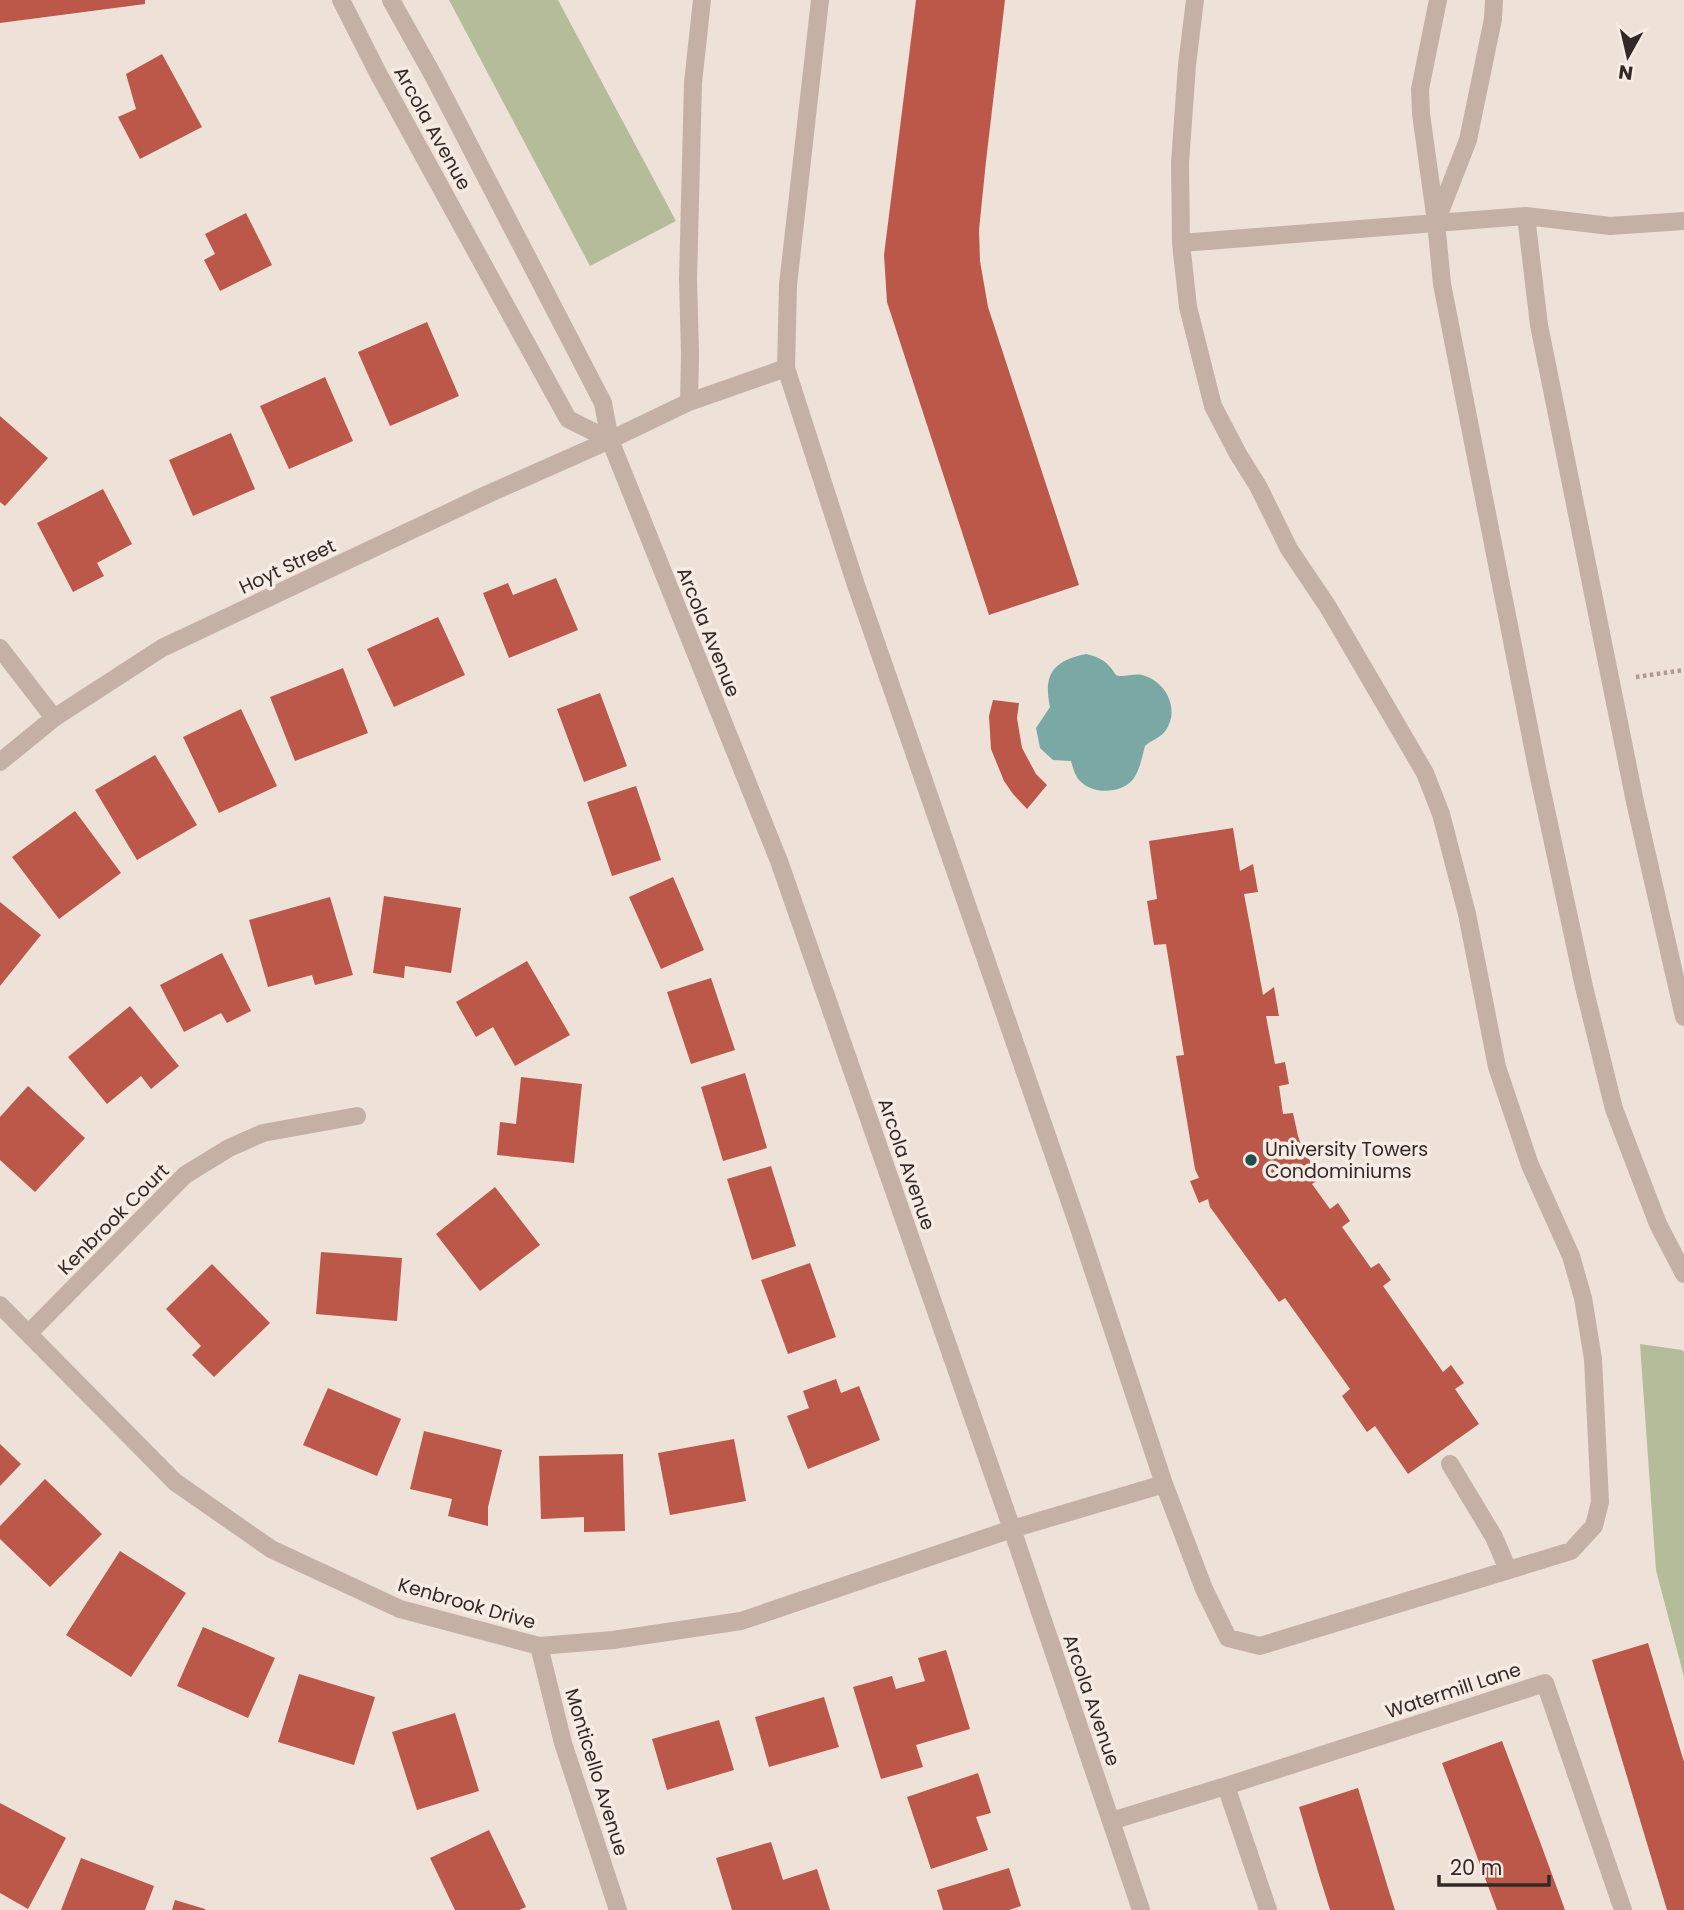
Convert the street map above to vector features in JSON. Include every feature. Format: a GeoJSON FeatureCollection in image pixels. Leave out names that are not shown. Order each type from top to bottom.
{"type":"FeatureCollection","features":[{"type":"Feature","properties":{"kind":"street","name":"Arcola Avenue"},"geometry":{"type":"LineString","coordinates":[[341,0],[379,75],[568,419],[610,440]]}},
{"type":"Feature","properties":{"kind":"street","name":"Arcola Avenue"},"geometry":{"type":"LineString","coordinates":[[391,0],[434,77],[603,402],[610,440],[779,862],[1012,1529],[1141,1910]]}},
{"type":"Feature","properties":{"kind":"street"},"geometry":{"type":"LineString","coordinates":[[689,402],[688,279],[693,83],[702,0]]}},
{"type":"Feature","properties":{"kind":"street"},"geometry":{"type":"LineString","coordinates":[[820,0],[788,285],[786,368],[855,582],[1078,1225],[1164,1483],[1204,1589],[1228,1638],[1260,1646],[1571,1551],[1594,1526],[1600,1502],[1592,1359],[1583,1298],[1571,1256],[1530,1165],[1497,1067],[1466,914],[1441,814],[1425,773],[1328,607],[1289,549],[1258,486],[1213,406],[1188,307],[1181,243],[1180,163],[1195,0]]}},
{"type":"Feature","properties":{"kind":"street"},"geometry":{"type":"LineString","coordinates":[[1437,0],[1420,89],[1442,284],[1538,768],[1584,987],[1614,1110],[1658,1224],[1684,1274]]}},
{"type":"Feature","properties":{"kind":"street"},"geometry":{"type":"LineString","coordinates":[[1436,222],[1468,140],[1493,19],[1494,0]]}},
{"type":"Feature","properties":{"kind":"street"},"geometry":{"type":"LineString","coordinates":[[1181,243],[1526,216],[1610,226],[1684,221]]}},
{"type":"Feature","properties":{"kind":"street"},"geometry":{"type":"LineString","coordinates":[[1526,216],[1539,325],[1635,802],[1684,1017]]}},
{"type":"Feature","properties":{"kind":"street","name":"Hoyt Street"},"geometry":{"type":"LineString","coordinates":[[0,762],[54,718],[162,648],[689,402],[786,368]]}},
{"type":"Feature","properties":{"kind":"street"},"geometry":{"type":"LineString","coordinates":[[0,648],[54,718]]}},
{"type":"Feature","properties":{"kind":"street","name":"Kenbrook Court"},"geometry":{"type":"LineString","coordinates":[[29,1333],[185,1175],[229,1148],[263,1133],[357,1116]]}},
{"type":"Feature","properties":{"kind":"street","name":"Kenbrook Drive"},"geometry":{"type":"LineString","coordinates":[[0,1305],[175,1482],[271,1549],[400,1609],[539,1646],[613,1640],[741,1621],[1012,1529],[1164,1483]]}},
{"type":"Feature","properties":{"kind":"street"},"geometry":{"type":"LineString","coordinates":[[1450,1465],[1494,1537],[1508,1570]]}},
{"type":"Feature","properties":{"kind":"street","name":"Monticello Avenue"},"geometry":{"type":"LineString","coordinates":[[539,1646],[563,1742],[618,1910]]}},
{"type":"Feature","properties":{"kind":"street","name":"Watermill Lane"},"geometry":{"type":"LineString","coordinates":[[1111,1821],[1545,1683],[1623,1910]]}},
{"type":"Feature","properties":{"kind":"street"},"geometry":{"type":"LineString","coordinates":[[1226,1786],[1268,1910]]}},
{"type":"Feature","properties":{"kind":"path"},"geometry":{"type":"LineString","coordinates":[[1657,674],[1684,670]]}},
{"type":"Feature","properties":{"kind":"green space"},"geometry":{"type":"Polygon","coordinates":[[[449,0],[558,0],[676,221],[590,266],[449,0]]]}},
{"type":"Feature","properties":{"kind":"green space"},"geometry":{"type":"Polygon","coordinates":[[[1640,1344],[1684,1352],[1684,1677],[1656,1570],[1640,1344]]]}},
{"type":"Feature","properties":{"kind":"water"},"geometry":{"type":"Polygon","coordinates":[[[1086,654],[1104,661],[1116,675],[1150,678],[1164,690],[1171,705],[1172,713],[1166,730],[1145,746],[1134,778],[1116,790],[1092,789],[1086,786],[1074,772],[1071,761],[1053,760],[1040,748],[1036,728],[1050,707],[1048,686],[1053,671],[1065,661],[1086,654]]]}},
{"type":"Feature","properties":{"kind":"building"},"geometry":{"type":"Polygon","coordinates":[[[0,0],[145,0],[145,4],[0,23],[0,0]]]}},
{"type":"Feature","properties":{"kind":"building"},"geometry":{"type":"Polygon","coordinates":[[[916,0],[1005,0],[979,230],[980,261],[988,307],[1079,585],[989,615],[887,302],[884,255],[916,0]]]}},
{"type":"Feature","properties":{"kind":"building"},"geometry":{"type":"Polygon","coordinates":[[[162,54],[202,127],[140,159],[118,117],[136,109],[126,74],[162,54]]]}},
{"type":"Feature","properties":{"kind":"building"},"geometry":{"type":"Polygon","coordinates":[[[246,213],[272,265],[220,291],[204,260],[215,254],[205,234],[246,213]]]}},
{"type":"Feature","properties":{"kind":"building"},"geometry":{"type":"Polygon","coordinates":[[[427,322],[459,396],[390,426],[358,352],[427,322]]]}},
{"type":"Feature","properties":{"kind":"building"},"geometry":{"type":"Polygon","coordinates":[[[325,377],[353,441],[289,469],[260,406],[325,377]]]}},
{"type":"Feature","properties":{"kind":"building"},"geometry":{"type":"Polygon","coordinates":[[[0,416],[48,458],[5,506],[0,502],[0,416]]]}},
{"type":"Feature","properties":{"kind":"building"},"geometry":{"type":"Polygon","coordinates":[[[231,433],[255,489],[193,516],[169,460],[231,433]]]}},
{"type":"Feature","properties":{"kind":"building"},"geometry":{"type":"Polygon","coordinates":[[[103,489],[132,544],[97,563],[104,576],[73,592],[37,523],[103,489]]]}},
{"type":"Feature","properties":{"kind":"building"},"geometry":{"type":"Polygon","coordinates":[[[556,578],[578,630],[509,658],[483,593],[508,583],[513,595],[556,578]]]}},
{"type":"Feature","properties":{"kind":"building"},"geometry":{"type":"Polygon","coordinates":[[[438,617],[465,675],[394,707],[367,649],[438,617]]]}},
{"type":"Feature","properties":{"kind":"building"},"geometry":{"type":"Polygon","coordinates":[[[343,668],[368,733],[295,761],[270,697],[343,668]]]}},
{"type":"Feature","properties":{"kind":"building"},"geometry":{"type":"Polygon","coordinates":[[[600,693],[627,766],[584,782],[557,709],[600,693]]]}},
{"type":"Feature","properties":{"kind":"building"},"geometry":{"type":"Polygon","coordinates":[[[993,700],[1019,703],[1017,718],[1022,748],[1036,774],[1047,785],[1027,809],[1004,781],[991,749],[989,716],[993,700]]]}},
{"type":"Feature","properties":{"kind":"building"},"geometry":{"type":"Polygon","coordinates":[[[241,709],[277,786],[219,813],[183,737],[241,709]]]}},
{"type":"Feature","properties":{"kind":"building"},"geometry":{"type":"Polygon","coordinates":[[[155,755],[197,825],[137,860],[95,790],[155,755]]]}},
{"type":"Feature","properties":{"kind":"building"},"geometry":{"type":"Polygon","coordinates":[[[636,786],[661,860],[612,876],[587,802],[636,786]]]}},
{"type":"Feature","properties":{"kind":"building"},"geometry":{"type":"Polygon","coordinates":[[[75,811],[121,873],[59,919],[12,857],[75,811]]]}},
{"type":"Feature","properties":{"kind":"building","name":"University Towers Condominiums"},"geometry":{"type":"Polygon","coordinates":[[[1233,828],[1240,871],[1253,864],[1258,892],[1244,894],[1263,995],[1274,987],[1279,1016],[1266,1016],[1275,1064],[1285,1062],[1289,1084],[1279,1086],[1283,1114],[1293,1113],[1303,1150],[1321,1178],[1312,1184],[1330,1209],[1338,1203],[1350,1221],[1342,1227],[1371,1268],[1379,1263],[1391,1280],[1383,1286],[1443,1372],[1451,1365],[1464,1383],[1455,1389],[1479,1424],[1408,1474],[1375,1426],[1367,1432],[1342,1396],[1350,1389],[1285,1298],[1279,1302],[1210,1207],[1208,1199],[1199,1203],[1190,1181],[1199,1178],[1195,1169],[1176,1056],[1184,1055],[1166,944],[1154,945],[1147,901],[1157,899],[1149,841],[1233,828]]]}},
{"type":"Feature","properties":{"kind":"building"},"geometry":{"type":"Polygon","coordinates":[[[673,877],[704,950],[661,969],[629,897],[673,877]]]}},
{"type":"Feature","properties":{"kind":"building"},"geometry":{"type":"Polygon","coordinates":[[[384,896],[461,908],[451,973],[405,966],[404,978],[373,973],[384,896]]]}},
{"type":"Feature","properties":{"kind":"building"},"geometry":{"type":"Polygon","coordinates":[[[330,897],[353,975],[315,985],[312,975],[268,987],[249,920],[330,897]]]}},
{"type":"Feature","properties":{"kind":"building"},"geometry":{"type":"Polygon","coordinates":[[[0,902],[41,935],[0,986],[0,902]]]}},
{"type":"Feature","properties":{"kind":"building"},"geometry":{"type":"Polygon","coordinates":[[[222,953],[251,1011],[227,1023],[221,1013],[184,1032],[160,985],[222,953]]]}},
{"type":"Feature","properties":{"kind":"building"},"geometry":{"type":"Polygon","coordinates":[[[527,961],[570,1035],[515,1066],[493,1027],[476,1037],[456,1002],[527,961]]]}},
{"type":"Feature","properties":{"kind":"building"},"geometry":{"type":"Polygon","coordinates":[[[711,978],[735,1050],[691,1064],[667,992],[711,978]]]}},
{"type":"Feature","properties":{"kind":"building"},"geometry":{"type":"Polygon","coordinates":[[[130,1006],[179,1066],[151,1089],[141,1076],[107,1104],[68,1057],[130,1006]]]}},
{"type":"Feature","properties":{"kind":"building"},"geometry":{"type":"Polygon","coordinates":[[[745,1073],[767,1148],[723,1161],[701,1087],[745,1073]]]}},
{"type":"Feature","properties":{"kind":"building"},"geometry":{"type":"Polygon","coordinates":[[[521,1077],[582,1084],[574,1163],[497,1155],[500,1122],[516,1124],[521,1077]]]}},
{"type":"Feature","properties":{"kind":"building"},"geometry":{"type":"Polygon","coordinates":[[[28,1086],[85,1138],[35,1192],[0,1160],[0,1117],[28,1086]]]}},
{"type":"Feature","properties":{"kind":"building"},"geometry":{"type":"Polygon","coordinates":[[[771,1166],[796,1246],[752,1260],[727,1179],[771,1166]]]}},
{"type":"Feature","properties":{"kind":"building"},"geometry":{"type":"Polygon","coordinates":[[[495,1187],[540,1245],[480,1291],[436,1234],[495,1187]]]}},
{"type":"Feature","properties":{"kind":"building"},"geometry":{"type":"Polygon","coordinates":[[[321,1252],[402,1258],[397,1321],[316,1314],[321,1252]]]}},
{"type":"Feature","properties":{"kind":"building"},"geometry":{"type":"Polygon","coordinates":[[[810,1263],[836,1337],[788,1354],[761,1280],[810,1263]]]}},
{"type":"Feature","properties":{"kind":"building"},"geometry":{"type":"Polygon","coordinates":[[[212,1264],[270,1323],[214,1377],[192,1355],[201,1346],[166,1309],[212,1264]]]}},
{"type":"Feature","properties":{"kind":"building"},"geometry":{"type":"Polygon","coordinates":[[[836,1379],[841,1393],[859,1386],[880,1440],[808,1469],[787,1416],[809,1408],[803,1391],[836,1379]]]}},
{"type":"Feature","properties":{"kind":"building"},"geometry":{"type":"Polygon","coordinates":[[[328,1388],[401,1419],[377,1476],[303,1445],[328,1388]]]}},
{"type":"Feature","properties":{"kind":"building"},"geometry":{"type":"Polygon","coordinates":[[[424,1431],[502,1450],[488,1507],[488,1526],[448,1516],[452,1499],[410,1489],[424,1431]]]}},
{"type":"Feature","properties":{"kind":"building"},"geometry":{"type":"Polygon","coordinates":[[[734,1439],[746,1501],[670,1515],[658,1453],[734,1439]]]}},
{"type":"Feature","properties":{"kind":"building"},"geometry":{"type":"Polygon","coordinates":[[[0,1444],[21,1464],[0,1486],[0,1444]]]}},
{"type":"Feature","properties":{"kind":"building"},"geometry":{"type":"Polygon","coordinates":[[[623,1454],[625,1531],[584,1532],[584,1517],[541,1519],[539,1456],[623,1454]]]}},
{"type":"Feature","properties":{"kind":"building"},"geometry":{"type":"Polygon","coordinates":[[[45,1479],[102,1534],[50,1587],[0,1539],[0,1526],[45,1479]]]}},
{"type":"Feature","properties":{"kind":"building"},"geometry":{"type":"Polygon","coordinates":[[[120,1551],[186,1593],[131,1677],[66,1635],[120,1551]]]}},
{"type":"Feature","properties":{"kind":"building"},"geometry":{"type":"Polygon","coordinates":[[[203,1627],[275,1658],[248,1718],[177,1686],[203,1627]]]}},
{"type":"Feature","properties":{"kind":"building"},"geometry":{"type":"Polygon","coordinates":[[[1648,1643],[1684,1762],[1684,1910],[1667,1910],[1592,1660],[1648,1643]]]}},
{"type":"Feature","properties":{"kind":"building"},"geometry":{"type":"Polygon","coordinates":[[[946,1650],[970,1729],[916,1745],[923,1767],[881,1779],[853,1687],[892,1676],[896,1689],[925,1681],[918,1658],[946,1650]]]}},
{"type":"Feature","properties":{"kind":"building"},"geometry":{"type":"Polygon","coordinates":[[[299,1674],[375,1697],[354,1765],[278,1742],[299,1674]]]}},
{"type":"Feature","properties":{"kind":"building"},"geometry":{"type":"Polygon","coordinates":[[[824,1697],[839,1747],[769,1767],[755,1717],[824,1697]]]}},
{"type":"Feature","properties":{"kind":"building"},"geometry":{"type":"Polygon","coordinates":[[[455,1713],[479,1791],[417,1810],[392,1732],[455,1713]]]}},
{"type":"Feature","properties":{"kind":"building"},"geometry":{"type":"Polygon","coordinates":[[[719,1720],[734,1770],[667,1790],[652,1739],[719,1720]]]}},
{"type":"Feature","properties":{"kind":"building"},"geometry":{"type":"Polygon","coordinates":[[[1502,1741],[1565,1910],[1497,1910],[1442,1763],[1502,1741]]]}},
{"type":"Feature","properties":{"kind":"building"},"geometry":{"type":"Polygon","coordinates":[[[978,1773],[991,1813],[976,1817],[988,1850],[931,1869],[907,1797],[978,1773]]]}},
{"type":"Feature","properties":{"kind":"building"},"geometry":{"type":"Polygon","coordinates":[[[1358,1788],[1395,1910],[1330,1910],[1319,1875],[1299,1807],[1358,1788]]]}},
{"type":"Feature","properties":{"kind":"building"},"geometry":{"type":"Polygon","coordinates":[[[0,1803],[66,1838],[28,1909],[0,1893],[0,1803]]]}},
{"type":"Feature","properties":{"kind":"building"},"geometry":{"type":"Polygon","coordinates":[[[489,1830],[526,1907],[519,1910],[455,1910],[430,1858],[489,1830]]]}},
{"type":"Feature","properties":{"kind":"building"},"geometry":{"type":"Polygon","coordinates":[[[771,1842],[783,1880],[817,1869],[830,1910],[732,1910],[716,1858],[771,1842]]]}},
{"type":"Feature","properties":{"kind":"building"},"geometry":{"type":"Polygon","coordinates":[[[81,1858],[154,1886],[145,1910],[61,1910],[81,1858]]]}},
{"type":"Feature","properties":{"kind":"building"},"geometry":{"type":"Polygon","coordinates":[[[1009,1868],[1021,1906],[1009,1910],[943,1910],[937,1890],[1009,1868]]]}},
{"type":"Feature","properties":{"kind":"building"},"geometry":{"type":"Polygon","coordinates":[[[175,1900],[205,1909],[205,1910],[172,1910],[175,1900]]]}},
{"type":"Feature","properties":{"kind":"place","name":"University Towers Condominiums"},"geometry":{"type":"Point","coordinates":[1251,1160]}}]}
